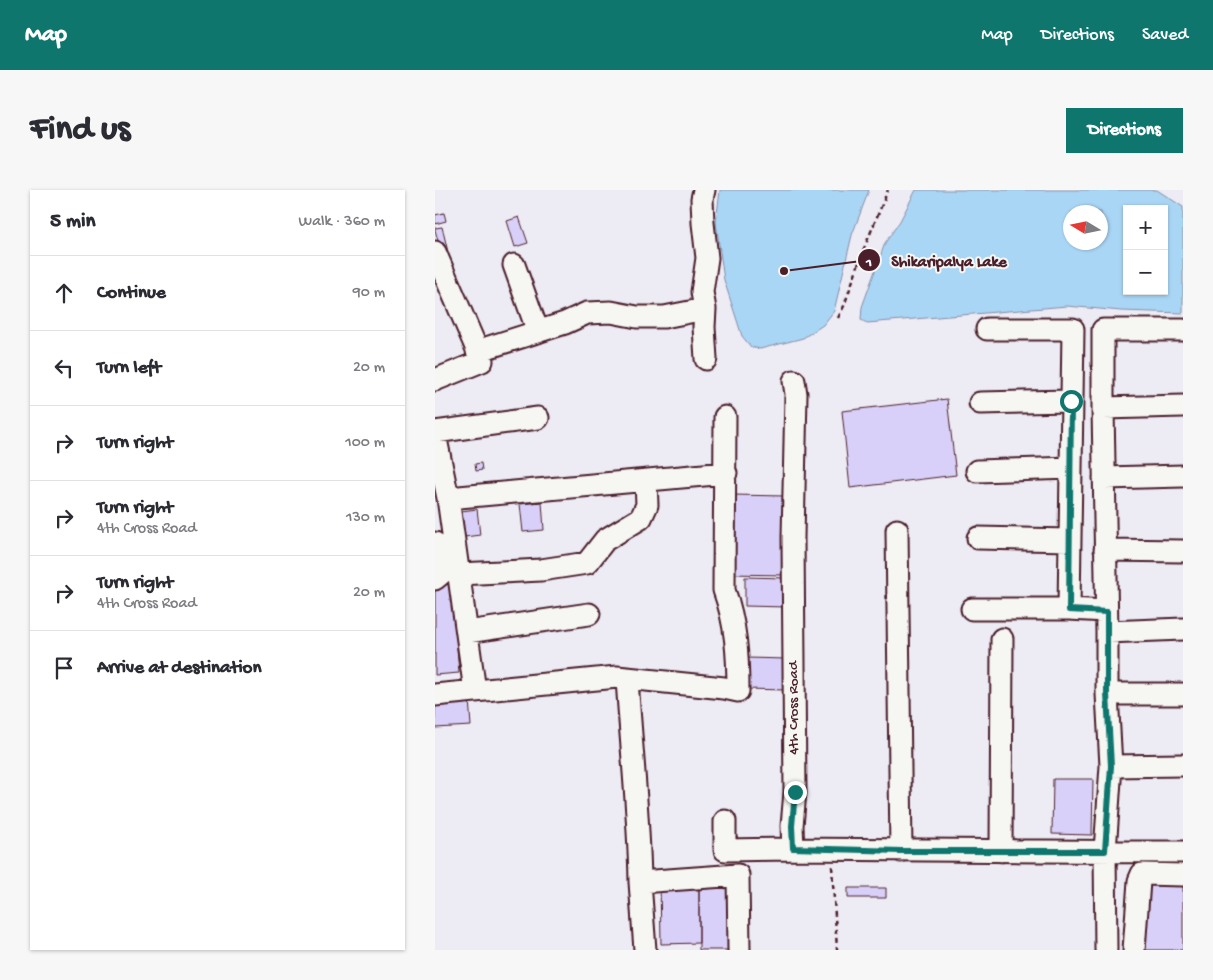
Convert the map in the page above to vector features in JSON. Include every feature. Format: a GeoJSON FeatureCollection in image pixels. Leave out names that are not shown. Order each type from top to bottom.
{"type":"FeatureCollection","features":[{"type":"Feature","properties":{"kind":"street"},"geometry":{"type":"LineString","coordinates":[[703,190],[703,223],[707,258],[702,292],[705,309],[706,359]]}},
{"type":"Feature","properties":{"kind":"street"},"geometry":{"type":"LineString","coordinates":[[435,252],[482,361],[435,380]]}},
{"type":"Feature","properties":{"kind":"street"},"geometry":{"type":"LineString","coordinates":[[514,265],[538,332]]}},
{"type":"Feature","properties":{"kind":"street"},"geometry":{"type":"LineString","coordinates":[[477,351],[565,323],[587,314],[611,312],[637,316],[664,317],[705,309]]}},
{"type":"Feature","properties":{"kind":"street"},"geometry":{"type":"LineString","coordinates":[[987,329],[1183,330]]}},
{"type":"Feature","properties":{"kind":"street"},"geometry":{"type":"LineString","coordinates":[[1069,610],[1073,329]]}},
{"type":"Feature","properties":{"kind":"street"},"geometry":{"type":"LineString","coordinates":[[1103,330],[1107,694],[1111,766],[1105,851],[1105,950]]}},
{"type":"Feature","properties":{"kind":"street","name":"4th Cross Road"},"geometry":{"type":"LineString","coordinates":[[793,848],[792,826],[795,774],[793,538],[796,394],[794,381]]}},
{"type":"Feature","properties":{"kind":"street"},"geometry":{"type":"LineString","coordinates":[[980,403],[1071,401]]}},
{"type":"Feature","properties":{"kind":"street"},"geometry":{"type":"LineString","coordinates":[[1103,408],[1183,406]]}},
{"type":"Feature","properties":{"kind":"street"},"geometry":{"type":"LineString","coordinates":[[435,695],[617,677],[738,691],[738,651],[730,606],[724,590],[725,417]]}},
{"type":"Feature","properties":{"kind":"street"},"geometry":{"type":"LineString","coordinates":[[475,691],[459,574],[445,513],[435,433],[538,418]]}},
{"type":"Feature","properties":{"kind":"street"},"geometry":{"type":"LineString","coordinates":[[977,471],[1071,468]]}},
{"type":"Feature","properties":{"kind":"street"},"geometry":{"type":"LineString","coordinates":[[445,513],[645,481],[726,473]]}},
{"type":"Feature","properties":{"kind":"street"},"geometry":{"type":"LineString","coordinates":[[1104,478],[1183,476]]}},
{"type":"Feature","properties":{"kind":"street"},"geometry":{"type":"LineString","coordinates":[[459,574],[541,570],[587,563],[605,540],[641,518],[647,505],[645,481]]}},
{"type":"Feature","properties":{"kind":"street"},"geometry":{"type":"LineString","coordinates":[[897,530],[901,851]]}},
{"type":"Feature","properties":{"kind":"street"},"geometry":{"type":"LineString","coordinates":[[978,538],[1070,540]]}},
{"type":"Feature","properties":{"kind":"street"},"geometry":{"type":"LineString","coordinates":[[435,543],[441,574],[435,579]]}},
{"type":"Feature","properties":{"kind":"street"},"geometry":{"type":"LineString","coordinates":[[1105,550],[1183,551]]}},
{"type":"Feature","properties":{"kind":"street"},"geometry":{"type":"LineString","coordinates":[[973,609],[1069,610],[1107,622],[1183,629]]}},
{"type":"Feature","properties":{"kind":"street"},"geometry":{"type":"LineString","coordinates":[[467,632],[589,614]]}},
{"type":"Feature","properties":{"kind":"street"},"geometry":{"type":"LineString","coordinates":[[1001,851],[1002,639]]}},
{"type":"Feature","properties":{"kind":"street"},"geometry":{"type":"LineString","coordinates":[[627,678],[631,751],[639,827],[640,882],[645,950]]}},
{"type":"Feature","properties":{"kind":"street"},"geometry":{"type":"LineString","coordinates":[[1107,694],[1183,694]]}},
{"type":"Feature","properties":{"kind":"street"},"geometry":{"type":"LineString","coordinates":[[1111,766],[1183,765]]}},
{"type":"Feature","properties":{"kind":"street"},"geometry":{"type":"LineString","coordinates":[[725,821],[725,850],[793,848],[901,851],[1183,852]]}},
{"type":"Feature","properties":{"kind":"street"},"geometry":{"type":"LineString","coordinates":[[1134,950],[1139,881],[1142,874],[1183,875]]}},
{"type":"Feature","properties":{"kind":"street"},"geometry":{"type":"LineString","coordinates":[[640,882],[738,875],[739,950]]}},
{"type":"Feature","properties":{"kind":"path"},"geometry":{"type":"LineString","coordinates":[[838,318],[888,190]]}},
{"type":"Feature","properties":{"kind":"path"},"geometry":{"type":"LineString","coordinates":[[831,849],[837,950]]}},
{"type":"Feature","properties":{"kind":"water"},"geometry":{"type":"Polygon","coordinates":[[[720,190],[869,190],[852,235],[834,311],[823,325],[803,338],[760,349],[751,347],[742,336],[724,280],[716,222],[720,190]]]}},
{"type":"Feature","properties":{"kind":"water"},"geometry":{"type":"Polygon","coordinates":[[[916,190],[1157,190],[1183,207],[1183,313],[1121,311],[1067,306],[867,323],[861,320],[862,307],[885,243],[900,221],[916,190]]]}},
{"type":"Feature","properties":{"kind":"building"},"geometry":{"type":"Polygon","coordinates":[[[444,213],[446,221],[435,224],[435,215],[444,213]]]}},
{"type":"Feature","properties":{"kind":"building"},"geometry":{"type":"Polygon","coordinates":[[[519,217],[528,243],[515,247],[507,221],[519,217]]]}},
{"type":"Feature","properties":{"kind":"building"},"geometry":{"type":"Polygon","coordinates":[[[442,227],[450,260],[444,262],[435,230],[435,228],[442,227]]]}},
{"type":"Feature","properties":{"kind":"building"},"geometry":{"type":"Polygon","coordinates":[[[947,399],[956,475],[850,488],[842,411],[947,399]]]}},
{"type":"Feature","properties":{"kind":"building"},"geometry":{"type":"Polygon","coordinates":[[[481,463],[482,470],[476,471],[475,464],[481,463]]]}},
{"type":"Feature","properties":{"kind":"building"},"geometry":{"type":"Polygon","coordinates":[[[732,495],[785,496],[783,575],[731,574],[732,495]]]}},
{"type":"Feature","properties":{"kind":"building"},"geometry":{"type":"Polygon","coordinates":[[[542,502],[544,530],[523,532],[520,504],[542,502]]]}},
{"type":"Feature","properties":{"kind":"building"},"geometry":{"type":"Polygon","coordinates":[[[477,509],[480,535],[457,538],[454,512],[477,509]]]}},
{"type":"Feature","properties":{"kind":"building"},"geometry":{"type":"Polygon","coordinates":[[[745,577],[786,578],[786,607],[745,606],[745,577]]]}},
{"type":"Feature","properties":{"kind":"building"},"geometry":{"type":"Polygon","coordinates":[[[452,584],[459,673],[435,675],[435,586],[452,584]]]}},
{"type":"Feature","properties":{"kind":"building"},"geometry":{"type":"Polygon","coordinates":[[[747,658],[786,659],[785,690],[747,689],[747,658]]]}},
{"type":"Feature","properties":{"kind":"building"},"geometry":{"type":"Polygon","coordinates":[[[469,699],[471,726],[435,728],[435,701],[469,699]]]}},
{"type":"Feature","properties":{"kind":"building"},"geometry":{"type":"Polygon","coordinates":[[[1053,779],[1093,779],[1092,835],[1052,834],[1053,779]]]}},
{"type":"Feature","properties":{"kind":"building"},"geometry":{"type":"Polygon","coordinates":[[[699,875],[732,875],[733,950],[699,950],[699,875]]]}},
{"type":"Feature","properties":{"kind":"building"},"geometry":{"type":"Polygon","coordinates":[[[1148,876],[1183,878],[1183,950],[1142,950],[1148,876]]]}},
{"type":"Feature","properties":{"kind":"building"},"geometry":{"type":"Polygon","coordinates":[[[699,878],[699,943],[661,944],[660,879],[699,878]]]}},
{"type":"Feature","properties":{"kind":"building"},"geometry":{"type":"Polygon","coordinates":[[[848,888],[886,888],[886,898],[848,898],[848,888]]]}},
{"type":"Feature","properties":{"kind":"place","name":"Shikaripalya Lake"},"geometry":{"type":"Point","coordinates":[784,271]}},
{"type":"Feature","properties":{"kind":"route"},"geometry":{"type":"LineString","coordinates":[[795,792],[792,826],[793,848],[901,851],[1105,851],[1111,766],[1107,694],[1107,612],[1069,610],[1071,401]]}}]}
